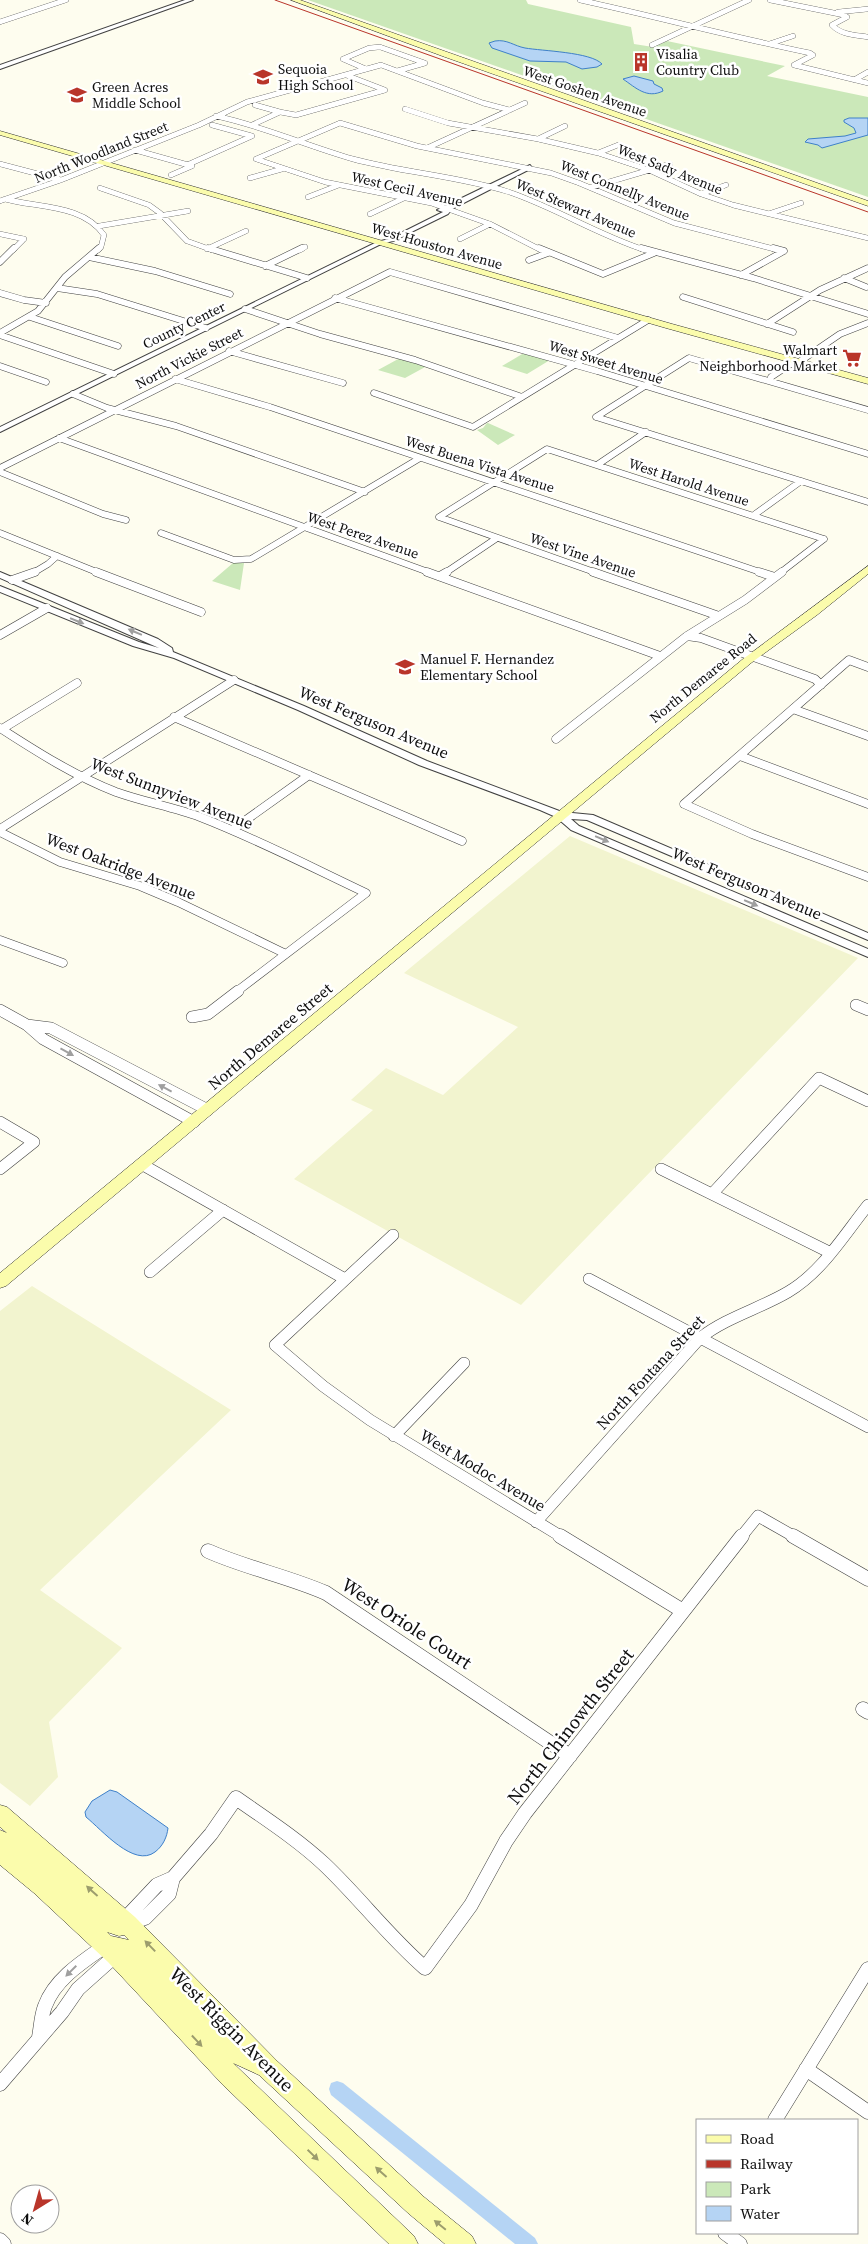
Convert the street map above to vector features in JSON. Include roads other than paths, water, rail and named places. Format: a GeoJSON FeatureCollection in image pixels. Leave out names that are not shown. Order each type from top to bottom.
{"type":"FeatureCollection","features":[{"type":"Feature","properties":{"kind":"main road","name":"West Goshen Avenue"},"geometry":{"type":"LineString","coordinates":[[294,0],[447,56],[868,204]]}},
{"type":"Feature","properties":{"kind":"main road","name":"West Houston Avenue"},"geometry":{"type":"LineString","coordinates":[[0,134],[648,320],[868,381]]}},
{"type":"Feature","properties":{"kind":"main road","name":"North Demaree Road"},"geometry":{"type":"LineString","coordinates":[[560,815],[749,658],[813,614],[868,569]]}},
{"type":"Feature","properties":{"kind":"main road","name":"North Demaree Street"},"geometry":{"type":"LineString","coordinates":[[0,1282],[560,815]]}},
{"type":"Feature","properties":{"kind":"main road","name":"West Riggin Avenue"},"geometry":{"type":"LineString","coordinates":[[0,1814],[126,1922],[270,2069],[416,2205],[464,2244]]}},
{"type":"Feature","properties":{"kind":"main road"},"geometry":{"type":"LineString","coordinates":[[0,1840],[12,1844],[103,1921],[119,1926],[126,1922]]}},
{"type":"Feature","properties":{"kind":"main road","name":"West Riggin Avenue"},"geometry":{"type":"LineString","coordinates":[[0,1852],[41,1886],[111,1950],[231,2077],[406,2244]]}},
{"type":"Feature","properties":{"kind":"main road"},"geometry":{"type":"LineString","coordinates":[[111,1950],[121,1947],[141,1962],[229,2049],[270,2069]]}},
{"type":"Feature","properties":{"kind":"street"},"geometry":{"type":"LineString","coordinates":[[0,22],[66,0]]}},
{"type":"Feature","properties":{"kind":"street"},"geometry":{"type":"LineString","coordinates":[[1,65],[190,0]]}},
{"type":"Feature","properties":{"kind":"street"},"geometry":{"type":"LineString","coordinates":[[580,0],[694,25],[732,37],[813,55],[794,65],[795,67],[868,83]]}},
{"type":"Feature","properties":{"kind":"street"},"geometry":{"type":"LineString","coordinates":[[652,45],[749,0]]}},
{"type":"Feature","properties":{"kind":"street"},"geometry":{"type":"LineString","coordinates":[[770,0],[847,17],[832,25],[836,30],[868,37]]}},
{"type":"Feature","properties":{"kind":"street"},"geometry":{"type":"LineString","coordinates":[[835,13],[868,9]]}},
{"type":"Feature","properties":{"kind":"street"},"geometry":{"type":"LineString","coordinates":[[766,44],[793,36]]}},
{"type":"Feature","properties":{"kind":"street"},"geometry":{"type":"LineString","coordinates":[[366,69],[343,59],[369,48],[380,47],[425,63],[397,71]]}},
{"type":"Feature","properties":{"kind":"street","name":"North Woodland Street"},"geometry":{"type":"LineString","coordinates":[[3,200],[101,164],[258,98],[381,65],[397,71]]}},
{"type":"Feature","properties":{"kind":"street"},"geometry":{"type":"LineString","coordinates":[[397,71],[483,103],[510,110]]}},
{"type":"Feature","properties":{"kind":"street"},"geometry":{"type":"LineString","coordinates":[[854,80],[868,72]]}},
{"type":"Feature","properties":{"kind":"street"},"geometry":{"type":"LineString","coordinates":[[255,105],[277,113],[296,114],[385,90],[346,74]]}},
{"type":"Feature","properties":{"kind":"street"},"geometry":{"type":"LineString","coordinates":[[427,148],[526,103]]}},
{"type":"Feature","properties":{"kind":"street","name":"West Sady Avenue"},"geometry":{"type":"LineString","coordinates":[[405,109],[430,118],[471,128],[538,139],[598,153],[649,170],[701,194],[767,215],[868,238]]}},
{"type":"Feature","properties":{"kind":"street"},"geometry":{"type":"LineString","coordinates":[[243,130],[277,113]]}},
{"type":"Feature","properties":{"kind":"street","name":"West Stewart Avenue"},"geometry":{"type":"LineString","coordinates":[[216,116],[253,124],[361,161],[492,187],[525,198],[590,229],[654,253],[741,275],[868,314]]}},
{"type":"Feature","properties":{"kind":"street","name":"West Connelly Avenue"},"geometry":{"type":"LineString","coordinates":[[299,141],[340,123],[427,148],[530,167],[592,187],[645,212],[683,227],[784,251],[741,275]]}},
{"type":"Feature","properties":{"kind":"street"},"geometry":{"type":"LineString","coordinates":[[187,165],[252,136],[243,130],[212,125]]}},
{"type":"Feature","properties":{"kind":"street"},"geometry":{"type":"LineString","coordinates":[[538,139],[565,126]]}},
{"type":"Feature","properties":{"kind":"street","name":"West Cecil Avenue"},"geometry":{"type":"LineString","coordinates":[[299,141],[256,159],[282,169],[339,185],[448,208],[490,224],[548,253],[604,274],[654,253]]}},
{"type":"Feature","properties":{"kind":"street"},"geometry":{"type":"LineString","coordinates":[[598,153],[618,145]]}},
{"type":"Feature","properties":{"kind":"street"},"geometry":{"type":"LineString","coordinates":[[135,150],[192,166],[171,175]]}},
{"type":"Feature","properties":{"kind":"street"},"geometry":{"type":"LineString","coordinates":[[0,164],[60,180]]}},
{"type":"Feature","properties":{"kind":"street"},"geometry":{"type":"LineString","coordinates":[[592,187],[670,164]]}},
{"type":"Feature","properties":{"kind":"street","name":"County Center"},"geometry":{"type":"LineString","coordinates":[[0,430],[307,278],[446,213],[448,208],[530,167]]}},
{"type":"Feature","properties":{"kind":"street"},"geometry":{"type":"LineString","coordinates":[[250,178],[282,169]]}},
{"type":"Feature","properties":{"kind":"street"},"geometry":{"type":"LineString","coordinates":[[308,197],[339,185]]}},
{"type":"Feature","properties":{"kind":"street"},"geometry":{"type":"LineString","coordinates":[[701,194],[726,185]]}},
{"type":"Feature","properties":{"kind":"street"},"geometry":{"type":"LineString","coordinates":[[100,188],[144,203],[162,216],[182,238],[207,249],[307,278]]}},
{"type":"Feature","properties":{"kind":"street"},"geometry":{"type":"LineString","coordinates":[[0,196],[3,200],[27,206],[73,214],[99,226],[188,212]]}},
{"type":"Feature","properties":{"kind":"street"},"geometry":{"type":"LineString","coordinates":[[370,214],[404,198]]}},
{"type":"Feature","properties":{"kind":"street"},"geometry":{"type":"LineString","coordinates":[[767,215],[801,203]]}},
{"type":"Feature","properties":{"kind":"street"},"geometry":{"type":"LineString","coordinates":[[460,239],[490,224]]}},
{"type":"Feature","properties":{"kind":"street"},"geometry":{"type":"LineString","coordinates":[[0,334],[30,317],[46,303],[70,271],[90,257],[101,246],[104,235],[99,226]]}},
{"type":"Feature","properties":{"kind":"street"},"geometry":{"type":"LineString","coordinates":[[207,249],[246,231]]}},
{"type":"Feature","properties":{"kind":"street"},"geometry":{"type":"LineString","coordinates":[[0,234],[24,239],[0,262]]}},
{"type":"Feature","properties":{"kind":"street"},"geometry":{"type":"LineString","coordinates":[[265,266],[305,248]]}},
{"type":"Feature","properties":{"kind":"street"},"geometry":{"type":"LineString","coordinates":[[529,260],[548,253]]}},
{"type":"Feature","properties":{"kind":"street"},"geometry":{"type":"LineString","coordinates":[[90,257],[155,271],[230,294]]}},
{"type":"Feature","properties":{"kind":"street"},"geometry":{"type":"LineString","coordinates":[[767,324],[810,296],[868,268]]}},
{"type":"Feature","properties":{"kind":"street","name":"North Vickie Street"},"geometry":{"type":"LineString","coordinates":[[0,470],[229,351],[390,272],[618,338]]}},
{"type":"Feature","properties":{"kind":"street"},"geometry":{"type":"LineString","coordinates":[[844,278],[866,287]]}},
{"type":"Feature","properties":{"kind":"street"},"geometry":{"type":"LineString","coordinates":[[57,288],[98,294],[206,328]]}},
{"type":"Feature","properties":{"kind":"street"},"geometry":{"type":"LineString","coordinates":[[0,293],[24,300],[46,303]]}},
{"type":"Feature","properties":{"kind":"street"},"geometry":{"type":"LineString","coordinates":[[683,297],[793,332]]}},
{"type":"Feature","properties":{"kind":"street","name":"West Sweet Avenue"},"geometry":{"type":"LineString","coordinates":[[335,298],[575,364],[868,454]]}},
{"type":"Feature","properties":{"kind":"street"},"geometry":{"type":"LineString","coordinates":[[245,309],[320,334],[415,360],[522,396]]}},
{"type":"Feature","properties":{"kind":"street"},"geometry":{"type":"LineString","coordinates":[[30,317],[118,346]]}},
{"type":"Feature","properties":{"kind":"street"},"geometry":{"type":"LineString","coordinates":[[374,392],[473,427],[648,320]]}},
{"type":"Feature","properties":{"kind":"street"},"geometry":{"type":"LineString","coordinates":[[770,381],[778,379],[790,371],[799,362],[840,334],[868,323]]}},
{"type":"Feature","properties":{"kind":"street"},"geometry":{"type":"LineString","coordinates":[[0,334],[114,374]]}},
{"type":"Feature","properties":{"kind":"street"},"geometry":{"type":"LineString","coordinates":[[229,351],[343,383]]}},
{"type":"Feature","properties":{"kind":"street"},"geometry":{"type":"LineString","coordinates":[[868,410],[689,358],[596,416],[868,502]]}},
{"type":"Feature","properties":{"kind":"street"},"geometry":{"type":"LineString","coordinates":[[0,366],[46,382]]}},
{"type":"Feature","properties":{"kind":"street","name":"West Buena Vista Avenue"},"geometry":{"type":"LineString","coordinates":[[175,379],[258,403],[775,577]]}},
{"type":"Feature","properties":{"kind":"street"},"geometry":{"type":"LineString","coordinates":[[73,394],[98,405],[185,429],[364,492]]}},
{"type":"Feature","properties":{"kind":"street"},"geometry":{"type":"LineString","coordinates":[[597,465],[646,432]]}},
{"type":"Feature","properties":{"kind":"street","name":"West Perez Avenue"},"geometry":{"type":"LineString","coordinates":[[59,438],[660,656]]}},
{"type":"Feature","properties":{"kind":"street","name":"West Harold Avenue"},"geometry":{"type":"LineString","coordinates":[[494,482],[547,448],[824,539],[775,577]]}},
{"type":"Feature","properties":{"kind":"street"},"geometry":{"type":"LineString","coordinates":[[161,533],[228,558],[243,560],[254,557],[420,458]]}},
{"type":"Feature","properties":{"kind":"street"},"geometry":{"type":"LineString","coordinates":[[0,470],[103,514],[126,520]]}},
{"type":"Feature","properties":{"kind":"street"},"geometry":{"type":"LineString","coordinates":[[754,516],[801,481]]}},
{"type":"Feature","properties":{"kind":"street","name":"West Vine Avenue"},"geometry":{"type":"LineString","coordinates":[[494,482],[439,517],[719,616]]}},
{"type":"Feature","properties":{"kind":"street"},"geometry":{"type":"LineString","coordinates":[[0,533],[184,607],[201,612]]}},
{"type":"Feature","properties":{"kind":"street"},"geometry":{"type":"LineString","coordinates":[[440,576],[497,538]]}},
{"type":"Feature","properties":{"kind":"street"},"geometry":{"type":"LineString","coordinates":[[12,580],[25,577],[53,561],[57,556]]}},
{"type":"Feature","properties":{"kind":"street","name":"West Ferguson Avenue"},"geometry":{"type":"LineString","coordinates":[[0,575],[155,641],[177,656]]}},
{"type":"Feature","properties":{"kind":"street"},"geometry":{"type":"LineString","coordinates":[[556,739],[687,636],[740,604],[775,577]]}},
{"type":"Feature","properties":{"kind":"street","name":"West Ferguson Avenue"},"geometry":{"type":"LineString","coordinates":[[0,589],[136,644],[177,656],[406,755],[560,815],[589,817],[868,937]]}},
{"type":"Feature","properties":{"kind":"street"},"geometry":{"type":"LineString","coordinates":[[0,635],[48,608]]}},
{"type":"Feature","properties":{"kind":"street"},"geometry":{"type":"LineString","coordinates":[[687,636],[696,642],[749,658],[809,683],[822,685]]}},
{"type":"Feature","properties":{"kind":"street"},"geometry":{"type":"LineString","coordinates":[[868,668],[849,660],[684,804],[708,816],[792,850],[868,877]]}},
{"type":"Feature","properties":{"kind":"street"},"geometry":{"type":"LineString","coordinates":[[0,830],[82,775],[234,680]]}},
{"type":"Feature","properties":{"kind":"street"},"geometry":{"type":"LineString","coordinates":[[1,728],[77,682]]}},
{"type":"Feature","properties":{"kind":"street"},"geometry":{"type":"LineString","coordinates":[[794,709],[868,736]]}},
{"type":"Feature","properties":{"kind":"street"},"geometry":{"type":"LineString","coordinates":[[174,717],[462,841]]}},
{"type":"Feature","properties":{"kind":"street","name":"West Sunnyview Avenue"},"geometry":{"type":"LineString","coordinates":[[1,728],[48,759],[133,798],[197,816],[232,830],[366,892],[286,954]]}},
{"type":"Feature","properties":{"kind":"street"},"geometry":{"type":"LineString","coordinates":[[740,756],[868,804]]}},
{"type":"Feature","properties":{"kind":"street"},"geometry":{"type":"LineString","coordinates":[[232,830],[309,775]]}},
{"type":"Feature","properties":{"kind":"street","name":"West Ferguson Avenue"},"geometry":{"type":"LineString","coordinates":[[560,815],[575,828],[868,953]]}},
{"type":"Feature","properties":{"kind":"street","name":"West Oakridge Avenue"},"geometry":{"type":"LineString","coordinates":[[0,830],[60,862],[148,889],[286,954]]}},
{"type":"Feature","properties":{"kind":"street"},"geometry":{"type":"LineString","coordinates":[[0,940],[63,963]]}},
{"type":"Feature","properties":{"kind":"street"},"geometry":{"type":"LineString","coordinates":[[192,1017],[208,1014],[286,954]]}},
{"type":"Feature","properties":{"kind":"street"},"geometry":{"type":"LineString","coordinates":[[856,1005],[868,1010]]}},
{"type":"Feature","properties":{"kind":"street"},"geometry":{"type":"LineString","coordinates":[[0,1010],[27,1025],[43,1039],[194,1122]]}},
{"type":"Feature","properties":{"kind":"street"},"geometry":{"type":"LineString","coordinates":[[27,1025],[52,1028],[208,1110]]}},
{"type":"Feature","properties":{"kind":"street"},"geometry":{"type":"LineString","coordinates":[[712,1194],[818,1078],[868,1101]]}},
{"type":"Feature","properties":{"kind":"street"},"geometry":{"type":"LineString","coordinates":[[0,1122],[34,1142],[0,1169]]}},
{"type":"Feature","properties":{"kind":"street"},"geometry":{"type":"LineString","coordinates":[[142,1165],[345,1279],[393,1235]]}},
{"type":"Feature","properties":{"kind":"street"},"geometry":{"type":"LineString","coordinates":[[661,1169],[830,1252]]}},
{"type":"Feature","properties":{"kind":"street","name":"North Fontana Street"},"geometry":{"type":"LineString","coordinates":[[536,1522],[700,1338],[714,1326],[729,1317],[789,1292],[803,1282],[868,1206]]}},
{"type":"Feature","properties":{"kind":"street"},"geometry":{"type":"LineString","coordinates":[[150,1272],[223,1210]]}},
{"type":"Feature","properties":{"kind":"street","name":"West Modoc Avenue"},"geometry":{"type":"LineString","coordinates":[[345,1279],[275,1345],[335,1395],[394,1436],[683,1611]]}},
{"type":"Feature","properties":{"kind":"street"},"geometry":{"type":"LineString","coordinates":[[589,1279],[868,1427]]}},
{"type":"Feature","properties":{"kind":"street"},"geometry":{"type":"LineString","coordinates":[[394,1436],[464,1363]]}},
{"type":"Feature","properties":{"kind":"street","name":"North Chinowth Street"},"geometry":{"type":"LineString","coordinates":[[126,1922],[146,1918],[169,1894],[173,1878],[199,1849],[236,1798],[321,1861],[389,1936],[426,1968],[471,1906],[512,1832],[758,1516],[868,1579]]}},
{"type":"Feature","properties":{"kind":"street","name":"West Oriole Court"},"geometry":{"type":"LineString","coordinates":[[208,1551],[242,1566],[296,1581],[326,1593],[570,1756]]}},
{"type":"Feature","properties":{"kind":"street"},"geometry":{"type":"LineString","coordinates":[[39,2038],[46,2005],[53,1993],[80,1963],[111,1950]]}},
{"type":"Feature","properties":{"kind":"street"},"geometry":{"type":"LineString","coordinates":[[0,2084],[111,1950]]}},
{"type":"Feature","properties":{"kind":"street"},"geometry":{"type":"LineString","coordinates":[[776,2119],[868,1969]]}},
{"type":"Feature","properties":{"kind":"street"},"geometry":{"type":"LineString","coordinates":[[53,1993],[68,2002]]}},
{"type":"Feature","properties":{"kind":"street"},"geometry":{"type":"LineString","coordinates":[[806,2069],[868,2112]]}},
{"type":"Feature","properties":{"kind":"street"},"geometry":{"type":"LineString","coordinates":[[726,2234],[740,2244]]}},
{"type":"Feature","properties":{"kind":"street"},"geometry":{"type":"LineString","coordinates":[[0,2240],[4,2244]]}},
{"type":"Feature","properties":{"kind":"water"},"geometry":{"type":"Polygon","coordinates":[[[495,41],[507,42],[525,48],[577,54],[602,64],[597,67],[582,69],[566,62],[530,61],[492,48],[489,43],[495,41]]]}},
{"type":"Feature","properties":{"kind":"water"},"geometry":{"type":"Polygon","coordinates":[[[634,76],[653,81],[663,91],[652,94],[647,93],[637,89],[623,79],[634,76]]]}},
{"type":"Feature","properties":{"kind":"water"},"geometry":{"type":"Polygon","coordinates":[[[849,118],[868,118],[868,135],[822,148],[805,142],[808,139],[845,136],[856,133],[854,128],[844,122],[844,120],[849,118]]]}},
{"type":"Feature","properties":{"kind":"water"},"geometry":{"type":"Polygon","coordinates":[[[110,1790],[117,1792],[168,1828],[164,1841],[155,1852],[147,1856],[128,1851],[109,1838],[86,1817],[85,1812],[92,1801],[110,1790]]]}},
{"type":"Feature","properties":{"kind":"waterway"},"geometry":{"type":"LineString","coordinates":[[337,2089],[529,2244]]}},
{"type":"Feature","properties":{"kind":"railway"},"geometry":{"type":"LineString","coordinates":[[275,0],[868,212]]}},
{"type":"Feature","properties":{"kind":"place","name":"Visalia Country Club"},"geometry":{"type":"Point","coordinates":[641,62]}},
{"type":"Feature","properties":{"kind":"place","name":"Sequoia High School"},"geometry":{"type":"Point","coordinates":[263,77]}},
{"type":"Feature","properties":{"kind":"place","name":"Green Acres Middle School"},"geometry":{"type":"Point","coordinates":[77,95]}},
{"type":"Feature","properties":{"kind":"place","name":"Walmart Neighborhood Market"},"geometry":{"type":"Point","coordinates":[852,358]}},
{"type":"Feature","properties":{"kind":"place","name":"Manuel F. Hernandez Elementary School"},"geometry":{"type":"Point","coordinates":[405,667]}}]}
